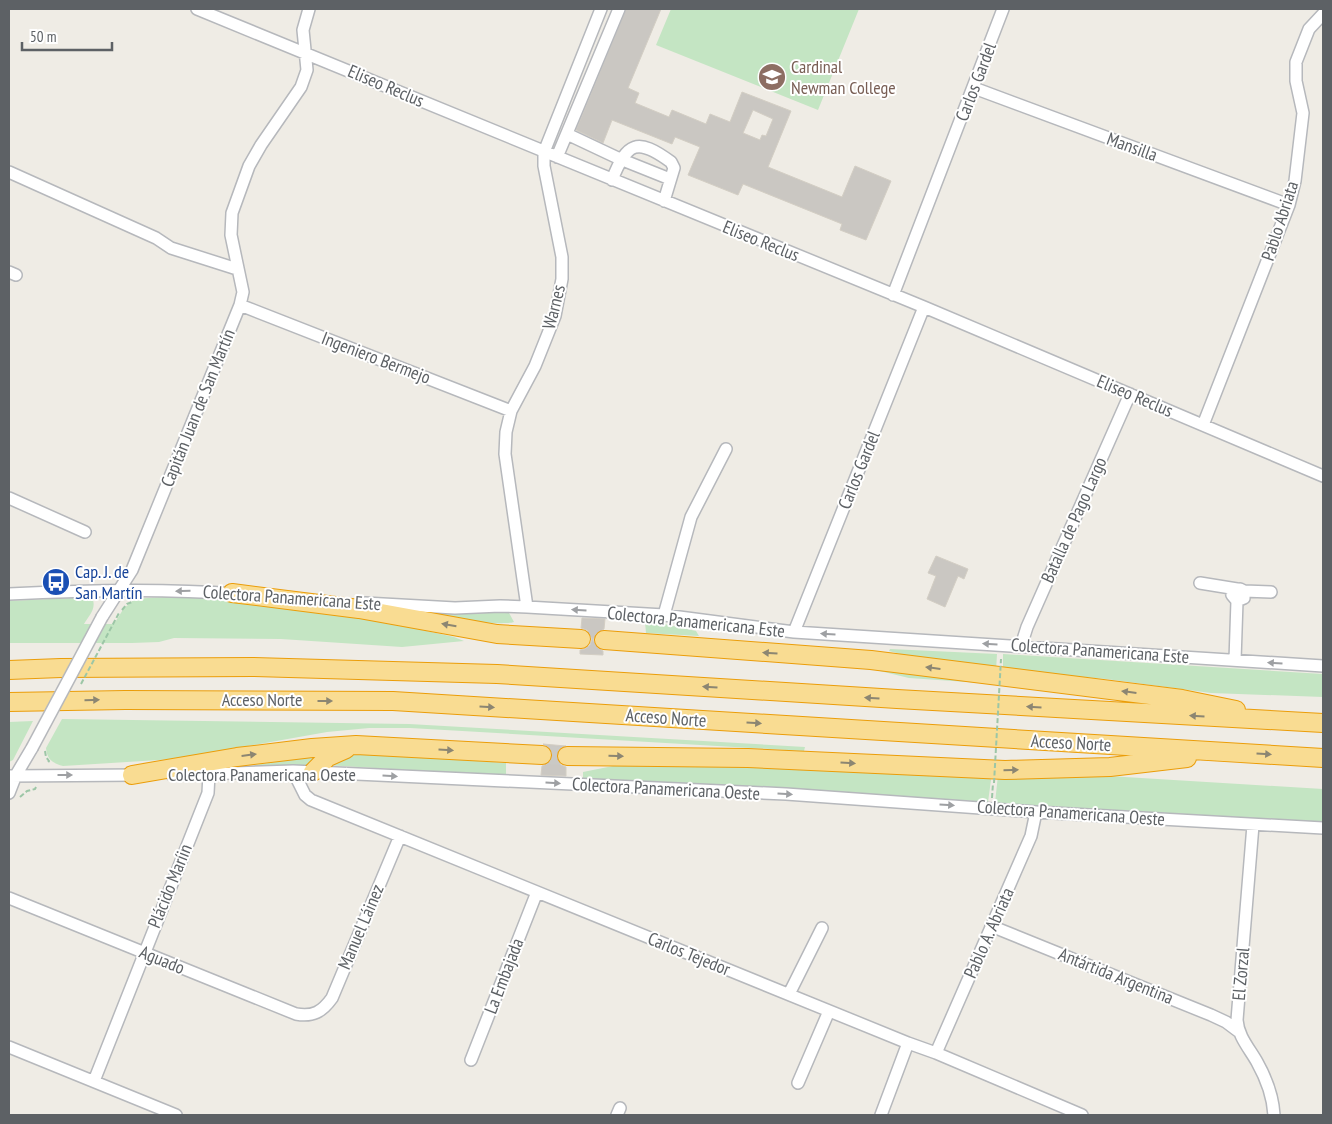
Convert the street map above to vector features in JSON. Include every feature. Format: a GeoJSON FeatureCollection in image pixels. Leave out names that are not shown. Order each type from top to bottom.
{"type":"FeatureCollection","features":[{"type":"Feature","properties":{"kind":"highway"},"geometry":{"type":"LineString","coordinates":[[232,593],[359,609],[497,634],[581,639]]}},
{"type":"Feature","properties":{"kind":"highway"},"geometry":{"type":"LineString","coordinates":[[604,640],[871,660],[1182,698],[1298,722]]}},
{"type":"Feature","properties":{"kind":"highway","name":"Acceso Norte"},"geometry":{"type":"LineString","coordinates":[[9,670],[253,666],[497,674],[1323,724]]}},
{"type":"Feature","properties":{"kind":"highway","name":"Acceso Norte"},"geometry":{"type":"LineString","coordinates":[[9,702],[125,700],[393,701],[1323,758]]}},
{"type":"Feature","properties":{"kind":"highway"},"geometry":{"type":"LineString","coordinates":[[307,779],[328,757],[356,745]]}},
{"type":"Feature","properties":{"kind":"highway"},"geometry":{"type":"LineString","coordinates":[[132,775],[238,757],[356,745],[542,755]]}},
{"type":"Feature","properties":{"kind":"highway"},"geometry":{"type":"LineString","coordinates":[[567,756],[748,758],[1006,770],[1110,767],[1234,752]]}},
{"type":"Feature","properties":{"kind":"street","name":"Eliseo Reclus"},"geometry":{"type":"LineString","coordinates":[[197,9],[924,307],[1323,476]]}},
{"type":"Feature","properties":{"kind":"street","name":"Capitán Juan de San Martín"},"geometry":{"type":"LineString","coordinates":[[9,793],[12,775],[32,748],[102,617],[132,570],[240,305],[243,292],[231,235],[232,213],[249,166],[301,87],[307,70],[303,30],[309,9]]}},
{"type":"Feature","properties":{"kind":"street","name":"Warnes"},"geometry":{"type":"LineString","coordinates":[[527,607],[505,454],[506,432],[511,411],[535,366],[555,316],[562,279],[562,257],[544,166],[544,152],[601,9]]}},
{"type":"Feature","properties":{"kind":"street"},"geometry":{"type":"LineString","coordinates":[[557,157],[619,9]]}},
{"type":"Feature","properties":{"kind":"street","name":"Carlos Gardel"},"geometry":{"type":"LineString","coordinates":[[893,295],[1003,9]]}},
{"type":"Feature","properties":{"kind":"street","name":"Pablo Abriata"},"geometry":{"type":"LineString","coordinates":[[1203,425],[1289,205],[1295,181],[1303,113],[1296,81],[1296,62],[1309,29],[1323,14]]}},
{"type":"Feature","properties":{"kind":"street","name":"Mansilla"},"geometry":{"type":"LineString","coordinates":[[974,88],[1289,205]]}},
{"type":"Feature","properties":{"kind":"street"},"geometry":{"type":"LineString","coordinates":[[567,134],[620,159],[670,179]]}},
{"type":"Feature","properties":{"kind":"street"},"geometry":{"type":"LineString","coordinates":[[612,180],[620,159],[628,150],[642,146],[672,162],[674,168],[664,201]]}},
{"type":"Feature","properties":{"kind":"street"},"geometry":{"type":"LineString","coordinates":[[9,172],[156,238],[171,248],[237,269]]}},
{"type":"Feature","properties":{"kind":"street","name":"Ingeniero Bermejo"},"geometry":{"type":"LineString","coordinates":[[240,305],[511,411]]}},
{"type":"Feature","properties":{"kind":"street","name":"Carlos Gardel"},"geometry":{"type":"LineString","coordinates":[[794,632],[924,307]]}},
{"type":"Feature","properties":{"kind":"street","name":"Batalla de Pago Largo"},"geometry":{"type":"LineString","coordinates":[[1021,646],[1027,627],[1130,394]]}},
{"type":"Feature","properties":{"kind":"street"},"geometry":{"type":"LineString","coordinates":[[664,615],[691,517],[726,448]]}},
{"type":"Feature","properties":{"kind":"street"},"geometry":{"type":"LineString","coordinates":[[9,498],[84,532]]}},
{"type":"Feature","properties":{"kind":"street"},"geometry":{"type":"LineString","coordinates":[[1200,583],[1239,594],[1271,592]]}},
{"type":"Feature","properties":{"kind":"street","name":"Colectora Panamericana Este"},"geometry":{"type":"LineString","coordinates":[[9,594],[119,590],[190,590],[433,608],[527,607],[664,615],[794,632],[1323,666]]}},
{"type":"Feature","properties":{"kind":"street"},"geometry":{"type":"LineString","coordinates":[[1235,660],[1239,594]]}},
{"type":"Feature","properties":{"kind":"street","name":"Colectora Panamericana Oeste"},"geometry":{"type":"LineString","coordinates":[[12,775],[210,774],[292,771],[307,779],[786,794],[1036,812],[1323,828]]}},
{"type":"Feature","properties":{"kind":"street","name":"Carlos Tejedor"},"geometry":{"type":"LineString","coordinates":[[292,771],[307,779],[305,794],[311,800],[908,1044],[936,1053],[1082,1115]]}},
{"type":"Feature","properties":{"kind":"street","name":"Plácido Maríin"},"geometry":{"type":"LineString","coordinates":[[94,1081],[208,793],[210,774]]}},
{"type":"Feature","properties":{"kind":"street","name":"Pablo A. Abriata"},"geometry":{"type":"LineString","coordinates":[[936,1053],[1031,836],[1036,812]]}},
{"type":"Feature","properties":{"kind":"street","name":"El Zorzal"},"geometry":{"type":"LineString","coordinates":[[1238,1031],[1237,1020],[1254,825]]}},
{"type":"Feature","properties":{"kind":"street","name":"Manuel Láinez"},"geometry":{"type":"LineString","coordinates":[[316,1014],[332,998],[400,836]]}},
{"type":"Feature","properties":{"kind":"street","name":"La Embajada"},"geometry":{"type":"LineString","coordinates":[[471,1060],[537,892]]}},
{"type":"Feature","properties":{"kind":"street","name":"Aguado"},"geometry":{"type":"LineString","coordinates":[[9,898],[296,1014],[306,1016],[316,1014]]}},
{"type":"Feature","properties":{"kind":"street","name":"Antártida Argentina"},"geometry":{"type":"LineString","coordinates":[[992,926],[1211,1014],[1238,1031]]}},
{"type":"Feature","properties":{"kind":"street"},"geometry":{"type":"LineString","coordinates":[[789,994],[822,928]]}},
{"type":"Feature","properties":{"kind":"street"},"geometry":{"type":"LineString","coordinates":[[798,1083],[829,1011]]}},
{"type":"Feature","properties":{"kind":"street"},"geometry":{"type":"LineString","coordinates":[[1238,1031],[1266,1080],[1274,1115]]}},
{"type":"Feature","properties":{"kind":"street"},"geometry":{"type":"LineString","coordinates":[[881,1115],[908,1044]]}},
{"type":"Feature","properties":{"kind":"street"},"geometry":{"type":"LineString","coordinates":[[9,1047],[176,1115]]}},
{"type":"Feature","properties":{"kind":"path"},"geometry":{"type":"LineString","coordinates":[[77,691],[119,613]]}},
{"type":"Feature","properties":{"kind":"path"},"geometry":{"type":"LineString","coordinates":[[991,808],[1001,659]]}},
{"type":"Feature","properties":{"kind":"green space"},"geometry":{"type":"Polygon","coordinates":[[[671,9],[859,9],[818,110],[656,45],[671,9]]]}},
{"type":"Feature","properties":{"kind":"green space"},"geometry":{"type":"Polygon","coordinates":[[[182,596],[255,603],[410,624],[413,628],[464,641],[402,647],[281,639],[174,638],[159,642],[132,643],[9,643],[9,601],[72,598],[93,600],[93,610],[84,624],[114,624],[124,608],[132,602],[131,599],[182,596]]]}},
{"type":"Feature","properties":{"kind":"green space"},"geometry":{"type":"Polygon","coordinates":[[[502,609],[508,611],[514,622],[487,623],[429,618],[429,614],[455,614],[502,609]]]}},
{"type":"Feature","properties":{"kind":"green space"},"geometry":{"type":"Polygon","coordinates":[[[645,622],[696,631],[699,636],[646,633],[645,622]]]}},
{"type":"Feature","properties":{"kind":"green space"},"geometry":{"type":"Polygon","coordinates":[[[890,649],[997,654],[996,671],[920,659],[889,651],[890,649]]]}},
{"type":"Feature","properties":{"kind":"green space"},"geometry":{"type":"Polygon","coordinates":[[[1003,654],[1323,674],[1323,697],[1211,693],[1106,679],[1003,670],[1003,654]]]}},
{"type":"Feature","properties":{"kind":"green space"},"geometry":{"type":"Polygon","coordinates":[[[859,666],[1042,687],[909,678],[859,666]]]}},
{"type":"Feature","properties":{"kind":"green space"},"geometry":{"type":"Polygon","coordinates":[[[62,719],[409,724],[805,747],[804,751],[410,728],[369,728],[327,732],[175,759],[63,766],[51,760],[46,748],[62,719]]]}},
{"type":"Feature","properties":{"kind":"green space"},"geometry":{"type":"Polygon","coordinates":[[[33,721],[13,760],[9,762],[9,722],[33,721]]]}},
{"type":"Feature","properties":{"kind":"green space"},"geometry":{"type":"Polygon","coordinates":[[[367,753],[506,763],[506,776],[326,765],[341,755],[367,753]]]}},
{"type":"Feature","properties":{"kind":"green space"},"geometry":{"type":"Polygon","coordinates":[[[320,756],[309,767],[256,768],[254,765],[320,756]]]}},
{"type":"Feature","properties":{"kind":"green space"},"geometry":{"type":"Polygon","coordinates":[[[687,763],[992,773],[988,802],[736,786],[583,780],[583,772],[623,764],[687,763]]]}},
{"type":"Feature","properties":{"kind":"green space"},"geometry":{"type":"Polygon","coordinates":[[[998,775],[1092,775],[1323,789],[1323,822],[995,803],[998,775]]]}},
{"type":"Feature","properties":{"kind":"building"},"geometry":{"type":"Polygon","coordinates":[[[626,9],[661,9],[628,88],[639,93],[635,103],[669,117],[672,110],[706,124],[710,114],[730,122],[742,92],[791,111],[768,167],[842,197],[855,166],[891,181],[866,240],[840,230],[842,224],[743,184],[738,195],[688,175],[700,147],[675,137],[672,144],[612,120],[603,143],[576,130],[626,9]],[[753,110],[743,133],[760,140],[762,135],[766,136],[773,119],[753,110]]]}},
{"type":"Feature","properties":{"kind":"building"},"geometry":{"type":"Polygon","coordinates":[[[936,556],[968,569],[964,579],[958,576],[945,607],[927,599],[936,576],[928,573],[936,556]]]}},
{"type":"Feature","properties":{"kind":"building"},"geometry":{"type":"Polygon","coordinates":[[[582,618],[605,619],[604,629],[596,634],[593,640],[598,648],[603,651],[603,655],[580,654],[580,650],[590,645],[592,639],[587,630],[581,628],[582,618]]]}},
{"type":"Feature","properties":{"kind":"building"},"geometry":{"type":"Polygon","coordinates":[[[543,744],[566,746],[558,750],[556,756],[561,765],[566,767],[566,776],[541,775],[542,766],[547,764],[553,756],[551,750],[543,744]]]}},
{"type":"Feature","properties":{"kind":"tunnel"},"geometry":{"type":"LineString","coordinates":[[542,755],[567,756]]}},
{"type":"Feature","properties":{"kind":"place","name":"Cardinal Newman College"},"geometry":{"type":"Point","coordinates":[772,77]}},
{"type":"Feature","properties":{"kind":"place","name":"Cap. J. de San Martín"},"geometry":{"type":"Point","coordinates":[56,582]}}]}
